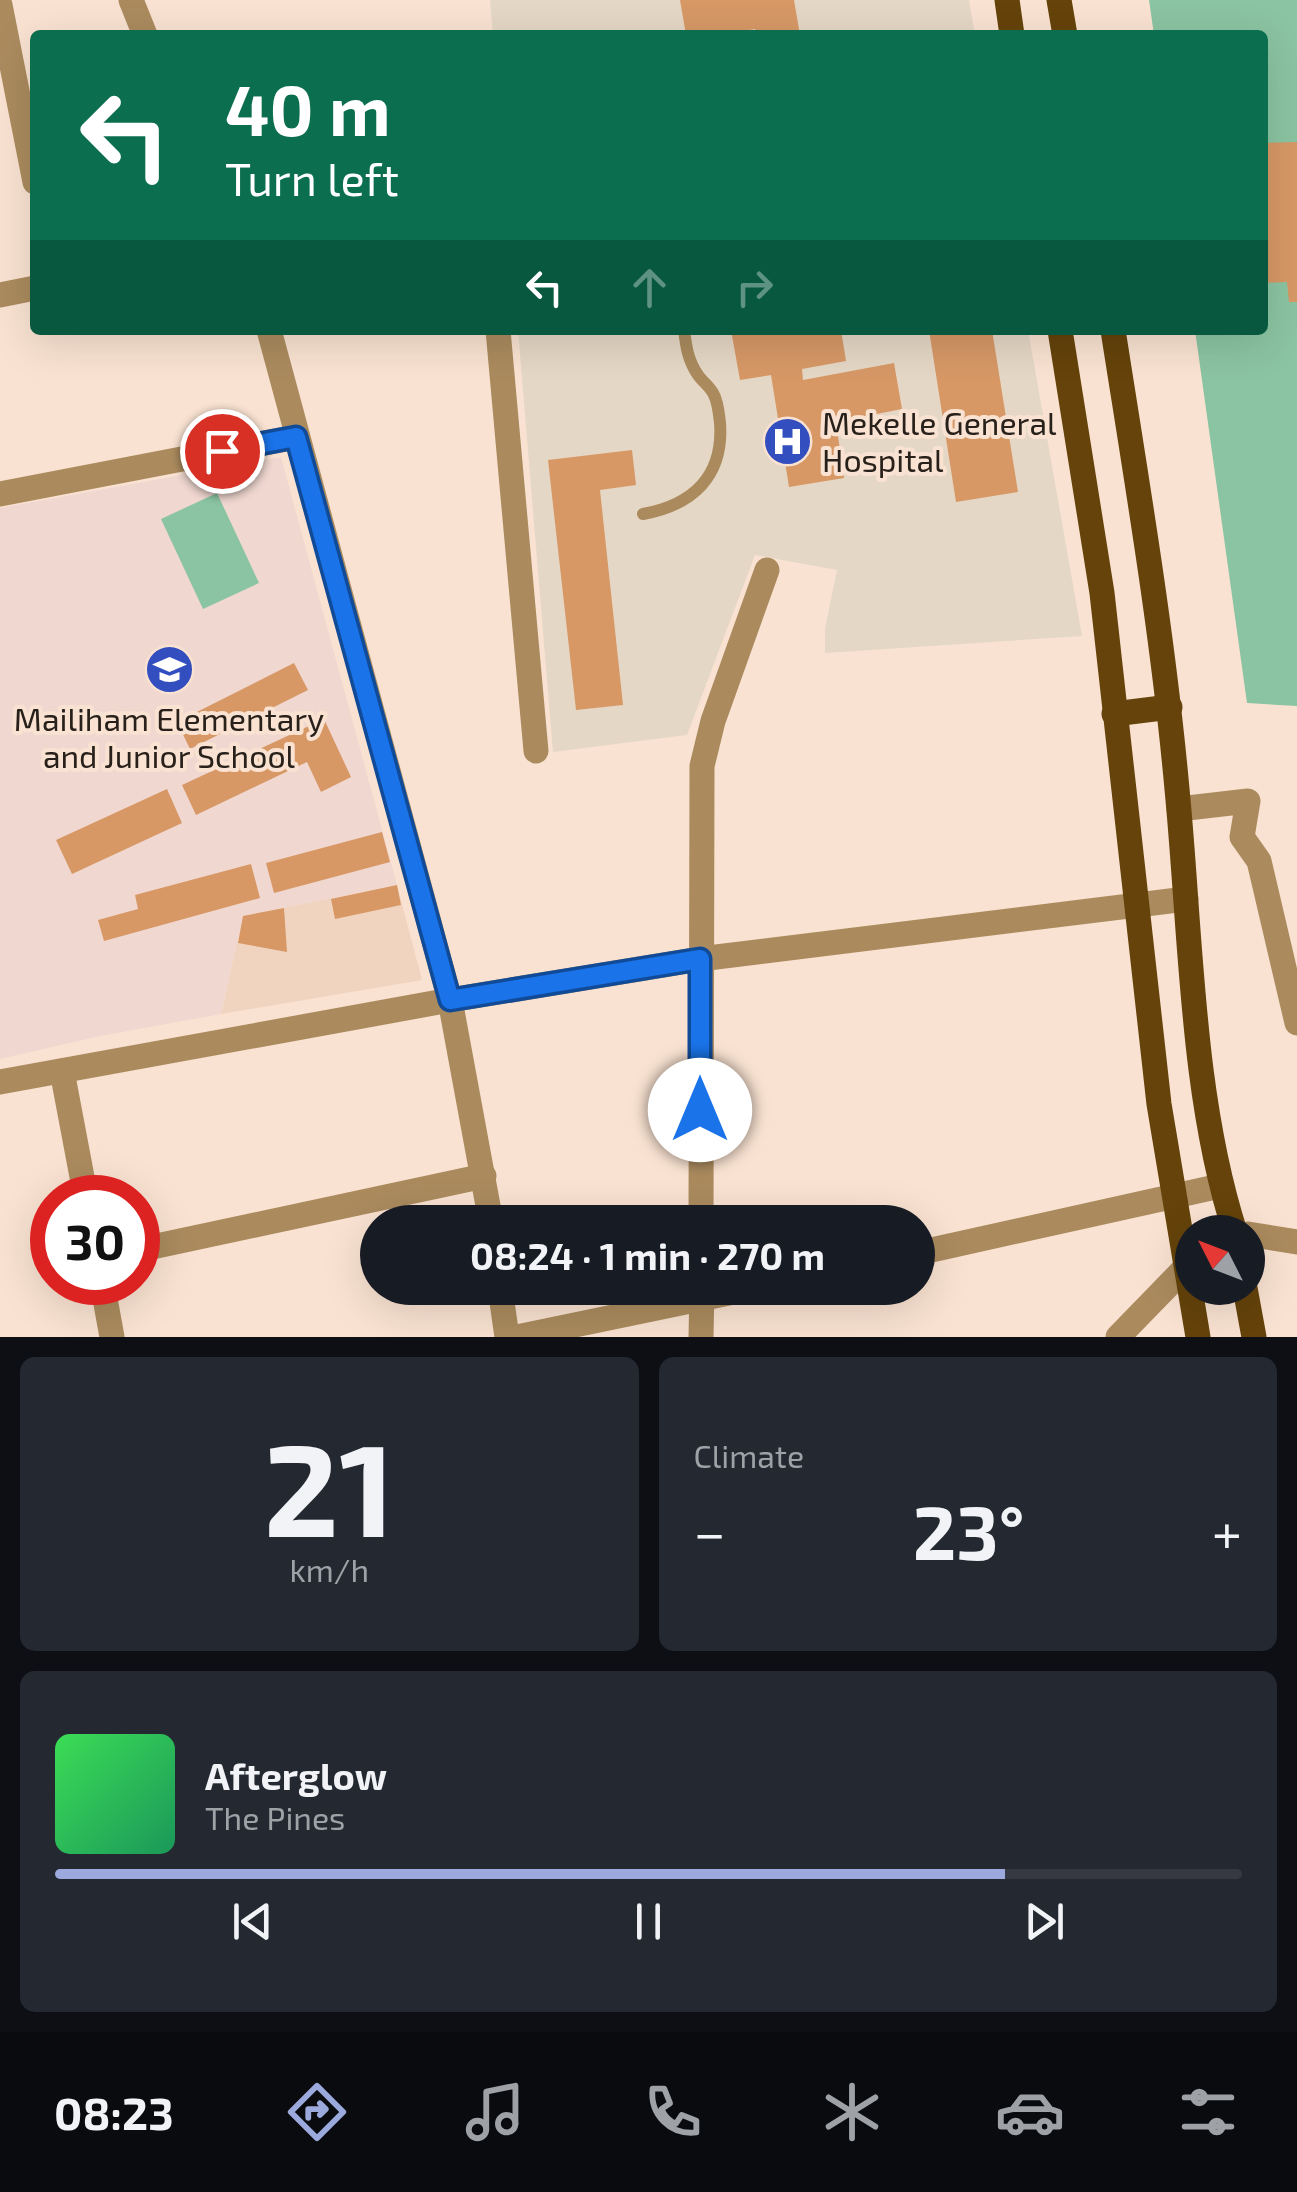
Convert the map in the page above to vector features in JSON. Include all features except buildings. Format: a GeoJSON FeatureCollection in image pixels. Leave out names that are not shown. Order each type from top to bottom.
{"type":"FeatureCollection","features":[{"type":"Feature","properties":{"kind":"main road"},"geometry":{"type":"LineString","coordinates":[[1007,0],[1011,30]]}},
{"type":"Feature","properties":{"kind":"main road"},"geometry":{"type":"LineString","coordinates":[[1059,0],[1064,30]]}},
{"type":"Feature","properties":{"kind":"main road"},"geometry":{"type":"LineString","coordinates":[[1061,335],[1102,593],[1175,1217]]}},
{"type":"Feature","properties":{"kind":"main road"},"geometry":{"type":"LineString","coordinates":[[1113,335],[1170,707],[1207,1101],[1220,1186],[1230,1215]]}},
{"type":"Feature","properties":{"kind":"main road"},"geometry":{"type":"LineString","coordinates":[[1114,714],[1170,707]]}},
{"type":"Feature","properties":{"kind":"main road"},"geometry":{"type":"LineString","coordinates":[[1192,1305],[1198,1337]]}},
{"type":"Feature","properties":{"kind":"main road"},"geometry":{"type":"LineString","coordinates":[[1248,1305],[1254,1337]]}},
{"type":"Feature","properties":{"kind":"street"},"geometry":{"type":"LineString","coordinates":[[131,0],[143,30]]}},
{"type":"Feature","properties":{"kind":"street"},"geometry":{"type":"LineString","coordinates":[[0,4],[30,157]]}},
{"type":"Feature","properties":{"kind":"street"},"geometry":{"type":"LineString","coordinates":[[0,295],[30,289]]}},
{"type":"Feature","properties":{"kind":"street"},"geometry":{"type":"LineString","coordinates":[[270,335],[450,1000],[488,1205]]}},
{"type":"Feature","properties":{"kind":"street"},"geometry":{"type":"LineString","coordinates":[[498,335],[536,751]]}},
{"type":"Feature","properties":{"kind":"street"},"geometry":{"type":"LineString","coordinates":[[0,494],[296,437]]}},
{"type":"Feature","properties":{"kind":"street"},"geometry":{"type":"LineString","coordinates":[[701,1205],[702,766],[712,721],[767,570]]}},
{"type":"Feature","properties":{"kind":"street"},"geometry":{"type":"LineString","coordinates":[[1179,809],[1248,801],[1242,836],[1259,861],[1297,1022]]}},
{"type":"Feature","properties":{"kind":"street"},"geometry":{"type":"LineString","coordinates":[[0,1082],[700,959],[1186,898]]}},
{"type":"Feature","properties":{"kind":"street"},"geometry":{"type":"LineString","coordinates":[[62,1071],[82,1175]]}},
{"type":"Feature","properties":{"kind":"street"},"geometry":{"type":"LineString","coordinates":[[160,1245],[484,1176]]}},
{"type":"Feature","properties":{"kind":"street"},"geometry":{"type":"LineString","coordinates":[[935,1249],[1172,1200],[1220,1186]]}},
{"type":"Feature","properties":{"kind":"street"},"geometry":{"type":"LineString","coordinates":[[1265,1237],[1297,1242]]}},
{"type":"Feature","properties":{"kind":"street"},"geometry":{"type":"LineString","coordinates":[[1118,1337],[1175,1277]]}},
{"type":"Feature","properties":{"kind":"street"},"geometry":{"type":"LineString","coordinates":[[106,1305],[112,1337]]}},
{"type":"Feature","properties":{"kind":"street"},"geometry":{"type":"LineString","coordinates":[[502,1305],[507,1337]]}},
{"type":"Feature","properties":{"kind":"street"},"geometry":{"type":"LineString","coordinates":[[517,1337],[652,1305]]}},
{"type":"Feature","properties":{"kind":"street"},"geometry":{"type":"LineString","coordinates":[[701,1337],[702,1305]]}},
{"type":"Feature","properties":{"kind":"lane"},"geometry":{"type":"LineString","coordinates":[[643,514],[671,506],[694,493],[714,469],[722,448],[717,404],[694,370],[685,335]]}},
{"type":"Feature","properties":{"kind":"shaded area"},"geometry":{"type":"Polygon","coordinates":[[[490,0],[969,0],[974,30],[493,30],[490,0]]]}},
{"type":"Feature","properties":{"kind":"shaded area","name":"Mekelle General Hospital"},"geometry":{"type":"Polygon","coordinates":[[[518,335],[1029,335],[1082,636],[825,653],[825,629],[837,570],[755,555],[687,735],[553,752],[518,335]]]}},
{"type":"Feature","properties":{"kind":"shaded area","name":"Mailiham Elementary and Junior School"},"geometry":{"type":"Polygon","coordinates":[[[281,457],[397,885],[243,916],[221,1014],[0,1059],[0,508],[281,457]]]}},
{"type":"Feature","properties":{"kind":"shaded area"},"geometry":{"type":"Polygon","coordinates":[[[397,885],[422,980],[221,1014],[243,916],[397,885]]]}},
{"type":"Feature","properties":{"kind":"green space"},"geometry":{"type":"Polygon","coordinates":[[[1149,0],[1297,0],[1297,706],[1247,703],[1196,335],[1268,335],[1268,30],[1153,30],[1149,0]]]}},
{"type":"Feature","properties":{"kind":"green space"},"geometry":{"type":"Polygon","coordinates":[[[217,493],[259,583],[203,609],[161,519],[217,493]]]}},
{"type":"Feature","properties":{"kind":"place","name":"Mekelle General Hospital"},"geometry":{"type":"Point","coordinates":[787,442]}},
{"type":"Feature","properties":{"kind":"place","name":"Mailiham Elementary and Junior School"},"geometry":{"type":"Point","coordinates":[169,670]}},
{"type":"Feature","properties":{"kind":"route"},"geometry":{"type":"LineString","coordinates":[[222,451],[296,437],[450,1000],[700,959],[700,1110]]}}]}
